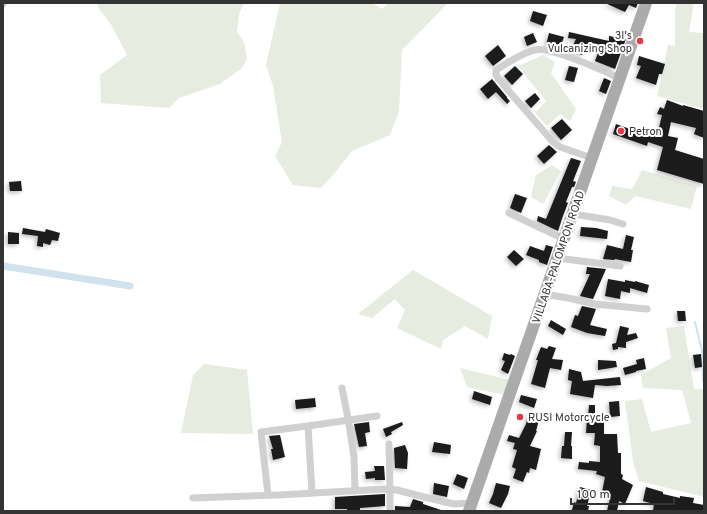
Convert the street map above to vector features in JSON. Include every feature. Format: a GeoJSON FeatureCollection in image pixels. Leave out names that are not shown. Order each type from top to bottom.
{"type":"FeatureCollection","features":[{"type":"Feature","properties":{"kind":"main road","name":"VILLABA-PALOMPON ROAD"},"geometry":{"type":"LineString","coordinates":[[471,507],[646,3]]}},
{"type":"Feature","properties":{"kind":"street"},"geometry":{"type":"LineString","coordinates":[[592,158],[560,147],[553,142],[500,81],[496,75],[496,70],[522,55],[536,50],[548,51],[579,61],[620,78]]}},
{"type":"Feature","properties":{"kind":"street"},"geometry":{"type":"LineString","coordinates":[[509,213],[564,239]]}},
{"type":"Feature","properties":{"kind":"street"},"geometry":{"type":"LineString","coordinates":[[573,214],[610,220],[623,224]]}},
{"type":"Feature","properties":{"kind":"street"},"geometry":{"type":"LineString","coordinates":[[557,258],[620,266]]}},
{"type":"Feature","properties":{"kind":"street"},"geometry":{"type":"LineString","coordinates":[[545,294],[594,304],[647,310]]}},
{"type":"Feature","properties":{"kind":"street"},"geometry":{"type":"LineString","coordinates":[[342,388],[354,457],[355,491]]}},
{"type":"Feature","properties":{"kind":"street"},"geometry":{"type":"LineString","coordinates":[[268,495],[260,432],[377,416]]}},
{"type":"Feature","properties":{"kind":"street"},"geometry":{"type":"LineString","coordinates":[[308,426],[312,493]]}},
{"type":"Feature","properties":{"kind":"street"},"geometry":{"type":"LineString","coordinates":[[389,444],[390,511]]}},
{"type":"Feature","properties":{"kind":"street"},"geometry":{"type":"LineString","coordinates":[[193,498],[390,489],[471,507]]}},
{"type":"Feature","properties":{"kind":"shaded area"},"geometry":{"type":"Polygon","coordinates":[[[97,3],[244,3],[239,14],[237,32],[244,42],[247,59],[242,68],[220,84],[179,98],[169,108],[101,103],[100,75],[127,55],[110,23],[99,9],[97,3]]]}},
{"type":"Feature","properties":{"kind":"shaded area"},"geometry":{"type":"Polygon","coordinates":[[[280,3],[372,3],[382,9],[388,3],[448,3],[402,50],[399,111],[390,135],[352,151],[321,188],[293,185],[275,156],[282,142],[273,86],[266,65],[280,3]]]}},
{"type":"Feature","properties":{"kind":"shaded area"},"geometry":{"type":"Polygon","coordinates":[[[677,3],[694,3],[689,32],[704,33],[704,109],[657,96],[668,45],[675,46],[675,11],[677,3]]]}},
{"type":"Feature","properties":{"kind":"shaded area"},"geometry":{"type":"Polygon","coordinates":[[[543,55],[555,62],[551,73],[576,109],[570,121],[560,114],[547,126],[535,113],[546,101],[518,66],[543,55]]]}},
{"type":"Feature","properties":{"kind":"shaded area"},"geometry":{"type":"Polygon","coordinates":[[[552,165],[561,171],[543,204],[531,197],[536,175],[552,165]]]}},
{"type":"Feature","properties":{"kind":"shaded area"},"geometry":{"type":"Polygon","coordinates":[[[642,170],[697,186],[691,209],[635,196],[626,205],[609,196],[612,186],[632,189],[642,170]]]}},
{"type":"Feature","properties":{"kind":"shaded area"},"geometry":{"type":"Polygon","coordinates":[[[413,270],[492,316],[488,339],[465,326],[443,340],[441,349],[397,328],[405,310],[395,299],[372,318],[358,314],[413,270]]]}},
{"type":"Feature","properties":{"kind":"shaded area"},"geometry":{"type":"Polygon","coordinates":[[[684,326],[694,389],[704,389],[704,497],[639,481],[633,462],[625,401],[642,399],[651,432],[691,423],[682,390],[643,388],[641,375],[671,358],[666,328],[684,326]]]}},
{"type":"Feature","properties":{"kind":"shaded area"},"geometry":{"type":"Polygon","coordinates":[[[204,364],[247,370],[253,434],[181,433],[193,375],[204,364]]]}},
{"type":"Feature","properties":{"kind":"shaded area"},"geometry":{"type":"Polygon","coordinates":[[[460,368],[510,380],[505,395],[467,387],[460,368]]]}},
{"type":"Feature","properties":{"kind":"building"},"geometry":{"type":"Polygon","coordinates":[[[605,3],[638,3],[636,8],[629,5],[625,12],[605,3]]]}},
{"type":"Feature","properties":{"kind":"building"},"geometry":{"type":"Polygon","coordinates":[[[533,11],[547,15],[543,26],[530,21],[533,11]]]}},
{"type":"Feature","properties":{"kind":"building"},"geometry":{"type":"Polygon","coordinates":[[[569,32],[609,41],[609,36],[626,39],[615,69],[595,61],[601,45],[589,42],[582,55],[571,50],[576,39],[568,38],[569,32]]]}},
{"type":"Feature","properties":{"kind":"building"},"geometry":{"type":"Polygon","coordinates":[[[533,33],[537,42],[527,46],[524,37],[533,33]]]}},
{"type":"Feature","properties":{"kind":"building"},"geometry":{"type":"Polygon","coordinates":[[[549,33],[564,37],[560,49],[546,45],[549,33]]]}},
{"type":"Feature","properties":{"kind":"building"},"geometry":{"type":"Polygon","coordinates":[[[498,45],[506,56],[493,66],[485,56],[498,45]]]}},
{"type":"Feature","properties":{"kind":"building"},"geometry":{"type":"Polygon","coordinates":[[[639,56],[665,64],[662,74],[659,74],[656,85],[636,78],[641,66],[637,65],[639,56]]]}},
{"type":"Feature","properties":{"kind":"building"},"geometry":{"type":"Polygon","coordinates":[[[515,66],[523,74],[512,85],[504,76],[515,66]]]}},
{"type":"Feature","properties":{"kind":"building"},"geometry":{"type":"Polygon","coordinates":[[[569,66],[578,68],[574,82],[565,80],[569,66]]]}},
{"type":"Feature","properties":{"kind":"building"},"geometry":{"type":"Polygon","coordinates":[[[604,78],[611,81],[606,94],[599,91],[604,78]]]}},
{"type":"Feature","properties":{"kind":"building"},"geometry":{"type":"Polygon","coordinates":[[[492,79],[510,101],[507,104],[496,92],[488,99],[480,89],[492,79]]]}},
{"type":"Feature","properties":{"kind":"building"},"geometry":{"type":"Polygon","coordinates":[[[535,93],[540,99],[531,108],[525,101],[535,93]]]}},
{"type":"Feature","properties":{"kind":"building"},"geometry":{"type":"Polygon","coordinates":[[[667,100],[704,111],[704,138],[694,134],[696,128],[671,122],[668,136],[678,138],[675,150],[704,159],[704,184],[657,170],[663,147],[648,142],[647,146],[613,134],[616,124],[652,137],[653,135],[657,136],[662,115],[657,114],[660,107],[664,109],[667,100]]]}},
{"type":"Feature","properties":{"kind":"building"},"geometry":{"type":"Polygon","coordinates":[[[562,119],[572,130],[561,140],[551,128],[562,119]]]}},
{"type":"Feature","properties":{"kind":"building"},"geometry":{"type":"Polygon","coordinates":[[[549,145],[557,152],[544,164],[537,156],[549,145]]]}},
{"type":"Feature","properties":{"kind":"building"},"geometry":{"type":"Polygon","coordinates":[[[571,158],[581,161],[573,181],[576,182],[574,187],[572,187],[566,202],[568,203],[558,231],[537,221],[538,216],[546,219],[571,158]]]}},
{"type":"Feature","properties":{"kind":"building"},"geometry":{"type":"Polygon","coordinates":[[[21,181],[22,191],[10,191],[9,182],[21,181]]]}},
{"type":"Feature","properties":{"kind":"building"},"geometry":{"type":"Polygon","coordinates":[[[515,194],[527,198],[521,213],[510,208],[515,194]]]}},
{"type":"Feature","properties":{"kind":"building"},"geometry":{"type":"Polygon","coordinates":[[[581,227],[596,228],[608,231],[607,239],[580,236],[581,227]]]}},
{"type":"Feature","properties":{"kind":"building"},"geometry":{"type":"Polygon","coordinates":[[[23,228],[45,232],[46,229],[60,233],[58,241],[52,240],[50,245],[43,243],[43,247],[37,246],[38,236],[22,234],[23,228]]]}},
{"type":"Feature","properties":{"kind":"building"},"geometry":{"type":"Polygon","coordinates":[[[8,232],[19,233],[19,244],[8,244],[8,232]]]}},
{"type":"Feature","properties":{"kind":"building"},"geometry":{"type":"Polygon","coordinates":[[[626,235],[634,237],[631,250],[633,250],[631,262],[615,259],[603,259],[607,245],[623,249],[626,235]]]}},
{"type":"Feature","properties":{"kind":"building"},"geometry":{"type":"Polygon","coordinates":[[[546,245],[553,247],[547,265],[526,255],[530,246],[544,251],[546,245]]]}},
{"type":"Feature","properties":{"kind":"building"},"geometry":{"type":"Polygon","coordinates":[[[514,250],[524,259],[516,266],[507,257],[514,250]]]}},
{"type":"Feature","properties":{"kind":"building"},"geometry":{"type":"Polygon","coordinates":[[[587,267],[606,269],[593,299],[580,296],[590,274],[586,274],[587,267]]]}},
{"type":"Feature","properties":{"kind":"building"},"geometry":{"type":"Polygon","coordinates":[[[608,279],[625,282],[625,280],[635,281],[649,285],[647,293],[630,288],[630,293],[621,291],[620,299],[605,296],[608,279]]]}},
{"type":"Feature","properties":{"kind":"building"},"geometry":{"type":"Polygon","coordinates":[[[582,306],[596,309],[590,325],[607,329],[605,336],[587,333],[571,327],[575,315],[578,316],[582,306]]]}},
{"type":"Feature","properties":{"kind":"building"},"geometry":{"type":"Polygon","coordinates":[[[677,311],[685,311],[686,321],[678,321],[677,311]]]}},
{"type":"Feature","properties":{"kind":"building"},"geometry":{"type":"Polygon","coordinates":[[[551,320],[566,329],[563,335],[548,326],[551,320]]]}},
{"type":"Feature","properties":{"kind":"building"},"geometry":{"type":"Polygon","coordinates":[[[620,326],[629,328],[627,335],[636,333],[638,338],[626,342],[626,348],[618,347],[618,349],[613,350],[612,344],[616,343],[620,326]]]}},
{"type":"Feature","properties":{"kind":"building"},"geometry":{"type":"Polygon","coordinates":[[[549,346],[556,348],[552,359],[563,360],[561,370],[550,368],[545,388],[531,384],[538,360],[536,360],[541,347],[547,349],[549,346]]]}},
{"type":"Feature","properties":{"kind":"building"},"geometry":{"type":"Polygon","coordinates":[[[504,353],[515,356],[508,374],[501,370],[505,361],[502,360],[504,353]]]}},
{"type":"Feature","properties":{"kind":"building"},"geometry":{"type":"Polygon","coordinates":[[[701,354],[702,367],[695,368],[693,355],[701,354]]]}},
{"type":"Feature","properties":{"kind":"building"},"geometry":{"type":"Polygon","coordinates":[[[644,358],[646,369],[625,375],[623,368],[637,364],[636,360],[644,358]]]}},
{"type":"Feature","properties":{"kind":"building"},"geometry":{"type":"Polygon","coordinates":[[[598,360],[616,361],[617,367],[598,370],[598,360]]]}},
{"type":"Feature","properties":{"kind":"building"},"geometry":{"type":"Polygon","coordinates":[[[569,369],[581,372],[583,381],[620,377],[621,385],[595,385],[593,398],[570,394],[572,381],[568,380],[569,369]]]}},
{"type":"Feature","properties":{"kind":"building"},"geometry":{"type":"Polygon","coordinates":[[[474,391],[492,397],[490,405],[472,399],[474,391]]]}},
{"type":"Feature","properties":{"kind":"building"},"geometry":{"type":"Polygon","coordinates":[[[521,395],[537,399],[534,408],[519,402],[521,395]]]}},
{"type":"Feature","properties":{"kind":"building"},"geometry":{"type":"Polygon","coordinates":[[[315,398],[316,407],[296,409],[295,400],[315,398]]]}},
{"type":"Feature","properties":{"kind":"building"},"geometry":{"type":"Polygon","coordinates":[[[619,401],[620,416],[610,417],[609,402],[619,401]]]}},
{"type":"Feature","properties":{"kind":"building"},"geometry":{"type":"Polygon","coordinates":[[[589,405],[595,405],[595,419],[604,419],[604,434],[617,434],[618,453],[621,453],[622,479],[633,485],[625,504],[619,501],[617,511],[607,511],[611,494],[602,492],[605,477],[596,474],[597,471],[578,469],[579,462],[600,462],[600,446],[594,445],[595,433],[586,433],[589,405]]]}},
{"type":"Feature","properties":{"kind":"building"},"geometry":{"type":"Polygon","coordinates":[[[529,413],[540,416],[537,431],[530,446],[541,449],[536,470],[530,468],[529,473],[527,472],[523,482],[513,478],[516,469],[512,467],[517,450],[513,449],[515,443],[507,441],[509,435],[519,438],[526,424],[529,413]]]}},
{"type":"Feature","properties":{"kind":"building"},"geometry":{"type":"Polygon","coordinates":[[[369,422],[370,432],[365,433],[367,446],[359,447],[354,424],[369,422]]]}},
{"type":"Feature","properties":{"kind":"building"},"geometry":{"type":"Polygon","coordinates":[[[402,422],[403,425],[391,432],[392,434],[386,437],[383,429],[402,422]]]}},
{"type":"Feature","properties":{"kind":"building"},"geometry":{"type":"Polygon","coordinates":[[[565,432],[572,432],[572,459],[561,458],[565,432]]]}},
{"type":"Feature","properties":{"kind":"building"},"geometry":{"type":"Polygon","coordinates":[[[280,435],[285,457],[273,460],[271,449],[273,449],[269,436],[280,435]]]}},
{"type":"Feature","properties":{"kind":"building"},"geometry":{"type":"Polygon","coordinates":[[[434,442],[451,445],[450,454],[432,452],[434,442]]]}},
{"type":"Feature","properties":{"kind":"building"},"geometry":{"type":"Polygon","coordinates":[[[405,445],[408,453],[407,469],[395,468],[394,448],[405,445]]]}},
{"type":"Feature","properties":{"kind":"building"},"geometry":{"type":"Polygon","coordinates":[[[374,466],[384,466],[385,480],[375,480],[375,478],[366,479],[365,472],[375,471],[374,466]]]}},
{"type":"Feature","properties":{"kind":"building"},"geometry":{"type":"Polygon","coordinates":[[[457,474],[468,478],[464,489],[453,484],[457,474]]]}},
{"type":"Feature","properties":{"kind":"building"},"geometry":{"type":"Polygon","coordinates":[[[434,483],[449,486],[447,497],[433,494],[434,483]]]}},
{"type":"Feature","properties":{"kind":"building"},"geometry":{"type":"Polygon","coordinates":[[[496,483],[510,486],[501,508],[489,503],[496,483]]]}},
{"type":"Feature","properties":{"kind":"building"},"geometry":{"type":"Polygon","coordinates":[[[580,487],[591,490],[587,506],[589,506],[588,511],[572,510],[574,502],[576,503],[580,487]]]}},
{"type":"Feature","properties":{"kind":"building"},"geometry":{"type":"Polygon","coordinates":[[[646,487],[663,492],[663,494],[680,498],[680,496],[694,498],[693,503],[704,505],[704,511],[653,511],[654,504],[643,501],[646,487]]]}},
{"type":"Feature","properties":{"kind":"building"},"geometry":{"type":"Polygon","coordinates":[[[385,494],[385,506],[360,508],[360,511],[335,509],[335,497],[385,494]]]}},
{"type":"Feature","properties":{"kind":"building"},"geometry":{"type":"Polygon","coordinates":[[[413,499],[441,511],[395,511],[395,506],[410,507],[413,499]]]}},
{"type":"Feature","properties":{"kind":"waterway"},"geometry":{"type":"LineString","coordinates":[[3,266],[130,286]]}},
{"type":"Feature","properties":{"kind":"waterway"},"geometry":{"type":"LineString","coordinates":[[695,322],[702,351],[703,381]]}},
{"type":"Feature","properties":{"kind":"place","name":"3I's Vulcanizing Shop"},"geometry":{"type":"Point","coordinates":[640,41]}},
{"type":"Feature","properties":{"kind":"place","name":"Petron"},"geometry":{"type":"Point","coordinates":[621,131]}},
{"type":"Feature","properties":{"kind":"place","name":"RUSI Motorcycle"},"geometry":{"type":"Point","coordinates":[520,417]}}]}
